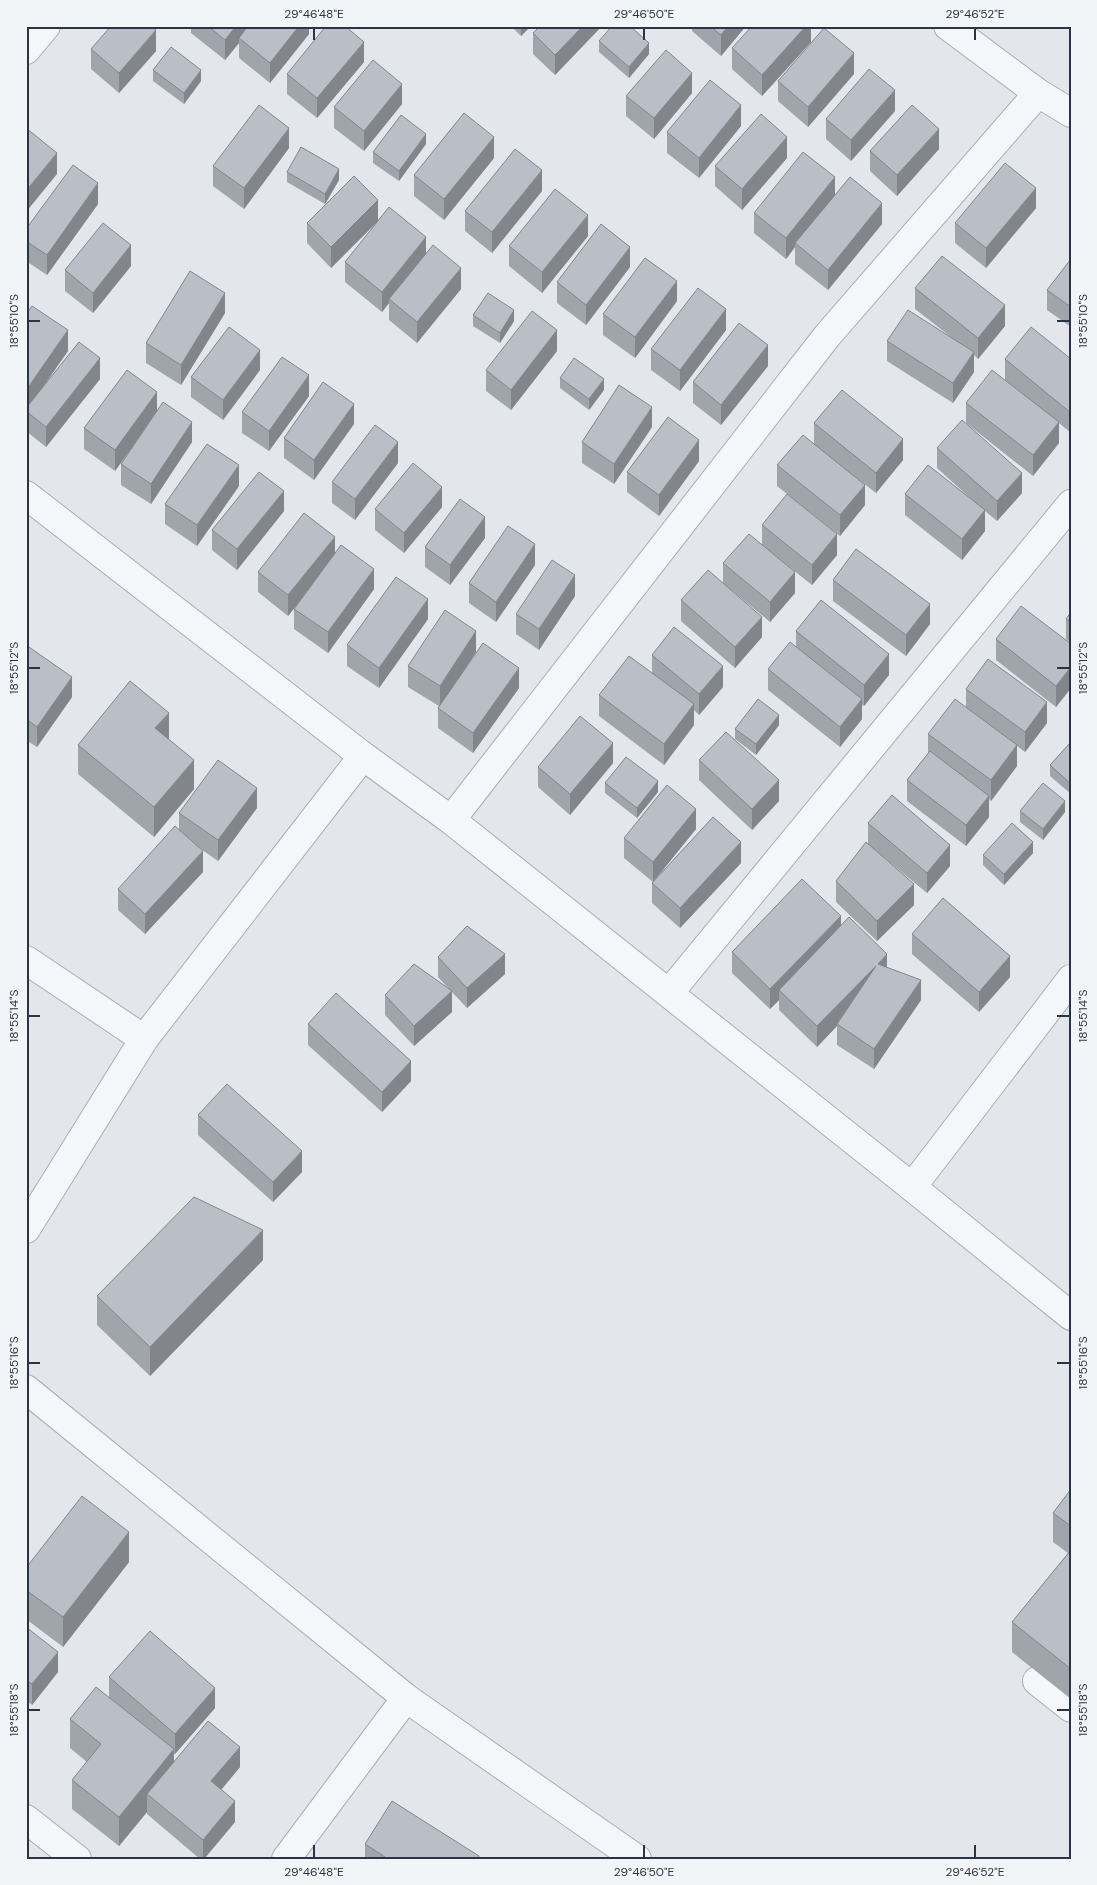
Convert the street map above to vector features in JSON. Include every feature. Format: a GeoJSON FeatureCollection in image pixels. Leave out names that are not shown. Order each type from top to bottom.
{"type":"FeatureCollection","features":[{"type":"Feature","properties":{"kind":"street"},"geometry":{"type":"LineString","coordinates":[[26,50],[46,26]]}},
{"type":"Feature","properties":{"kind":"street"},"geometry":{"type":"LineString","coordinates":[[948,26],[1038,93],[1071,113]]}},
{"type":"Feature","properties":{"kind":"street"},"geometry":{"type":"LineString","coordinates":[[451,820],[827,336],[1038,93]]}},
{"type":"Feature","properties":{"kind":"street"},"geometry":{"type":"LineString","coordinates":[[26,495],[363,756],[451,820],[1071,1316]]}},
{"type":"Feature","properties":{"kind":"street"},"geometry":{"type":"LineString","coordinates":[[669,994],[1071,504]]}},
{"type":"Feature","properties":{"kind":"street"},"geometry":{"type":"LineString","coordinates":[[26,1229],[144,1039],[363,756]]}},
{"type":"Feature","properties":{"kind":"street"},"geometry":{"type":"LineString","coordinates":[[26,960],[144,1039]]}},
{"type":"Feature","properties":{"kind":"street"},"geometry":{"type":"LineString","coordinates":[[912,1187],[1071,978]]}},
{"type":"Feature","properties":{"kind":"street"},"geometry":{"type":"LineString","coordinates":[[26,1389],[406,1698],[637,1859]]}},
{"type":"Feature","properties":{"kind":"street"},"geometry":{"type":"LineString","coordinates":[[1037,1681],[1071,1708]]}},
{"type":"Feature","properties":{"kind":"street"},"geometry":{"type":"LineString","coordinates":[[286,1859],[406,1698]]}},
{"type":"Feature","properties":{"kind":"street"},"geometry":{"type":"LineString","coordinates":[[26,1819],[77,1859]]}},
{"type":"Feature","properties":{"kind":"building"},"geometry":{"type":"Polygon","coordinates":[[[111,26],[151,26],[156,30],[119,73],[91,49],[111,26]]]}},
{"type":"Feature","properties":{"kind":"building"},"geometry":{"type":"Polygon","coordinates":[[[208,26],[236,26],[225,40],[208,26]]]}},
{"type":"Feature","properties":{"kind":"building"},"geometry":{"type":"Polygon","coordinates":[[[248,26],[299,26],[270,63],[239,38],[248,26]]]}},
{"type":"Feature","properties":{"kind":"building"},"geometry":{"type":"Polygon","coordinates":[[[326,26],[345,26],[364,42],[317,98],[287,74],[326,26]]]}},
{"type":"Feature","properties":{"kind":"building"},"geometry":{"type":"Polygon","coordinates":[[[540,26],[583,26],[555,55],[533,33],[540,26]]]}},
{"type":"Feature","properties":{"kind":"building"},"geometry":{"type":"Polygon","coordinates":[[[612,26],[630,26],[649,43],[629,67],[599,41],[612,26]]]}},
{"type":"Feature","properties":{"kind":"building"},"geometry":{"type":"Polygon","coordinates":[[[710,26],[728,26],[721,35],[710,26]]]}},
{"type":"Feature","properties":{"kind":"building"},"geometry":{"type":"Polygon","coordinates":[[[752,26],[806,26],[762,75],[732,48],[752,26]]]}},
{"type":"Feature","properties":{"kind":"building"},"geometry":{"type":"Polygon","coordinates":[[[824,28],[854,53],[808,107],[778,81],[824,28]]]}},
{"type":"Feature","properties":{"kind":"building"},"geometry":{"type":"Polygon","coordinates":[[[171,47],[201,70],[184,93],[153,70],[171,47]]]}},
{"type":"Feature","properties":{"kind":"building"},"geometry":{"type":"Polygon","coordinates":[[[666,50],[692,73],[654,118],[626,96],[666,50]]]}},
{"type":"Feature","properties":{"kind":"building"},"geometry":{"type":"Polygon","coordinates":[[[373,60],[402,84],[364,131],[334,107],[373,60]]]}},
{"type":"Feature","properties":{"kind":"building"},"geometry":{"type":"Polygon","coordinates":[[[869,69],[895,90],[851,140],[826,119],[869,69]]]}},
{"type":"Feature","properties":{"kind":"building"},"geometry":{"type":"Polygon","coordinates":[[[710,80],[741,105],[699,158],[667,132],[710,80]]]}},
{"type":"Feature","properties":{"kind":"building"},"geometry":{"type":"Polygon","coordinates":[[[259,105],[289,128],[244,188],[213,166],[259,105]]]}},
{"type":"Feature","properties":{"kind":"building"},"geometry":{"type":"Polygon","coordinates":[[[912,105],[939,129],[897,175],[870,151],[912,105]]]}},
{"type":"Feature","properties":{"kind":"building"},"geometry":{"type":"Polygon","coordinates":[[[464,113],[494,137],[444,199],[414,175],[464,113]]]}},
{"type":"Feature","properties":{"kind":"building"},"geometry":{"type":"Polygon","coordinates":[[[761,114],[787,137],[742,189],[715,166],[761,114]]]}},
{"type":"Feature","properties":{"kind":"building"},"geometry":{"type":"Polygon","coordinates":[[[401,115],[426,134],[399,171],[373,152],[401,115]]]}},
{"type":"Feature","properties":{"kind":"building"},"geometry":{"type":"Polygon","coordinates":[[[26,128],[57,153],[26,191],[26,128]]]}},
{"type":"Feature","properties":{"kind":"building"},"geometry":{"type":"Polygon","coordinates":[[[301,147],[339,169],[325,194],[287,172],[301,147]]]}},
{"type":"Feature","properties":{"kind":"building"},"geometry":{"type":"Polygon","coordinates":[[[515,149],[542,170],[492,232],[465,211],[515,149]]]}},
{"type":"Feature","properties":{"kind":"building"},"geometry":{"type":"Polygon","coordinates":[[[803,152],[835,177],[786,238],[754,213],[803,152]]]}},
{"type":"Feature","properties":{"kind":"building"},"geometry":{"type":"Polygon","coordinates":[[[1005,163],[1036,188],[986,248],[955,223],[1005,163]]]}},
{"type":"Feature","properties":{"kind":"building"},"geometry":{"type":"Polygon","coordinates":[[[73,165],[98,183],[47,255],[26,241],[26,229],[73,165]]]}},
{"type":"Feature","properties":{"kind":"building"},"geometry":{"type":"Polygon","coordinates":[[[354,176],[378,200],[331,247],[307,223],[354,176]]]}},
{"type":"Feature","properties":{"kind":"building"},"geometry":{"type":"Polygon","coordinates":[[[850,177],[882,203],[828,270],[795,243],[850,177]]]}},
{"type":"Feature","properties":{"kind":"building"},"geometry":{"type":"Polygon","coordinates":[[[555,189],[588,215],[542,272],[509,246],[555,189]]]}},
{"type":"Feature","properties":{"kind":"building"},"geometry":{"type":"Polygon","coordinates":[[[389,207],[426,237],[382,292],[345,262],[389,207]]]}},
{"type":"Feature","properties":{"kind":"building"},"geometry":{"type":"Polygon","coordinates":[[[103,223],[131,245],[93,293],[65,270],[103,223]]]}},
{"type":"Feature","properties":{"kind":"building"},"geometry":{"type":"Polygon","coordinates":[[[601,224],[630,247],[586,305],[557,282],[601,224]]]}},
{"type":"Feature","properties":{"kind":"building"},"geometry":{"type":"Polygon","coordinates":[[[433,245],[461,268],[417,322],[389,299],[433,245]]]}},
{"type":"Feature","properties":{"kind":"building"},"geometry":{"type":"Polygon","coordinates":[[[942,256],[1005,305],[978,338],[915,288],[942,256]]]}},
{"type":"Feature","properties":{"kind":"building"},"geometry":{"type":"Polygon","coordinates":[[[645,258],[677,281],[635,337],[603,314],[645,258]]]}},
{"type":"Feature","properties":{"kind":"building"},"geometry":{"type":"Polygon","coordinates":[[[1071,259],[1071,307],[1047,290],[1071,259]]]}},
{"type":"Feature","properties":{"kind":"building"},"geometry":{"type":"Polygon","coordinates":[[[190,271],[225,293],[181,365],[146,343],[190,271]]]}},
{"type":"Feature","properties":{"kind":"building"},"geometry":{"type":"Polygon","coordinates":[[[698,288],[726,309],[680,370],[651,349],[698,288]]]}},
{"type":"Feature","properties":{"kind":"building"},"geometry":{"type":"Polygon","coordinates":[[[488,293],[514,310],[500,333],[473,315],[488,293]]]}},
{"type":"Feature","properties":{"kind":"building"},"geometry":{"type":"Polygon","coordinates":[[[32,306],[68,330],[27,389],[26,314],[32,306]]]}},
{"type":"Feature","properties":{"kind":"building"},"geometry":{"type":"Polygon","coordinates":[[[908,310],[974,352],[953,383],[887,341],[908,310]]]}},
{"type":"Feature","properties":{"kind":"building"},"geometry":{"type":"Polygon","coordinates":[[[532,311],[557,330],[511,390],[486,370],[532,311]]]}},
{"type":"Feature","properties":{"kind":"building"},"geometry":{"type":"Polygon","coordinates":[[[739,323],[768,345],[721,405],[693,382],[739,323]]]}},
{"type":"Feature","properties":{"kind":"building"},"geometry":{"type":"Polygon","coordinates":[[[229,327],[260,350],[223,400],[191,377],[229,327]]]}},
{"type":"Feature","properties":{"kind":"building"},"geometry":{"type":"Polygon","coordinates":[[[1031,327],[1071,359],[1071,413],[1005,359],[1031,327]]]}},
{"type":"Feature","properties":{"kind":"building"},"geometry":{"type":"Polygon","coordinates":[[[79,342],[100,358],[46,427],[26,411],[26,408],[79,342]]]}},
{"type":"Feature","properties":{"kind":"building"},"geometry":{"type":"Polygon","coordinates":[[[282,357],[309,375],[269,431],[242,412],[282,357]]]}},
{"type":"Feature","properties":{"kind":"building"},"geometry":{"type":"Polygon","coordinates":[[[574,358],[604,379],[589,399],[560,378],[574,358]]]}},
{"type":"Feature","properties":{"kind":"building"},"geometry":{"type":"Polygon","coordinates":[[[127,370],[157,392],[115,450],[84,428],[127,370]]]}},
{"type":"Feature","properties":{"kind":"building"},"geometry":{"type":"Polygon","coordinates":[[[992,370],[1059,422],[1033,455],[966,403],[992,370]]]}},
{"type":"Feature","properties":{"kind":"building"},"geometry":{"type":"Polygon","coordinates":[[[323,382],[354,404],[314,460],[284,438],[323,382]]]}},
{"type":"Feature","properties":{"kind":"building"},"geometry":{"type":"Polygon","coordinates":[[[619,385],[652,407],[614,464],[582,442],[619,385]]]}},
{"type":"Feature","properties":{"kind":"building"},"geometry":{"type":"Polygon","coordinates":[[[842,390],[903,439],[876,473],[814,423],[842,390]]]}},
{"type":"Feature","properties":{"kind":"building"},"geometry":{"type":"Polygon","coordinates":[[[163,402],[192,422],[151,484],[121,464],[163,402]]]}},
{"type":"Feature","properties":{"kind":"building"},"geometry":{"type":"Polygon","coordinates":[[[668,417],[699,440],[659,495],[627,472],[668,417]]]}},
{"type":"Feature","properties":{"kind":"building"},"geometry":{"type":"Polygon","coordinates":[[[962,420],[1022,473],[997,501],[937,448],[962,420]]]}},
{"type":"Feature","properties":{"kind":"building"},"geometry":{"type":"Polygon","coordinates":[[[375,425],[398,442],[355,499],[332,482],[375,425]]]}},
{"type":"Feature","properties":{"kind":"building"},"geometry":{"type":"Polygon","coordinates":[[[803,435],[865,485],[840,515],[777,465],[803,435]]]}},
{"type":"Feature","properties":{"kind":"building"},"geometry":{"type":"Polygon","coordinates":[[[207,444],[239,465],[197,525],[165,504],[207,444]]]}},
{"type":"Feature","properties":{"kind":"building"},"geometry":{"type":"Polygon","coordinates":[[[413,463],[442,487],[404,533],[375,509],[413,463]]]}},
{"type":"Feature","properties":{"kind":"building"},"geometry":{"type":"Polygon","coordinates":[[[928,465],[985,510],[962,539],[905,494],[928,465]]]}},
{"type":"Feature","properties":{"kind":"building"},"geometry":{"type":"Polygon","coordinates":[[[259,472],[284,491],[237,549],[212,530],[259,472]]]}},
{"type":"Feature","properties":{"kind":"building"},"geometry":{"type":"Polygon","coordinates":[[[787,494],[837,534],[812,565],[762,525],[787,494]]]}},
{"type":"Feature","properties":{"kind":"building"},"geometry":{"type":"Polygon","coordinates":[[[460,499],[485,517],[450,565],[425,547],[460,499]]]}},
{"type":"Feature","properties":{"kind":"building"},"geometry":{"type":"Polygon","coordinates":[[[304,513],[335,537],[288,595],[258,572],[304,513]]]}},
{"type":"Feature","properties":{"kind":"building"},"geometry":{"type":"Polygon","coordinates":[[[508,526],[535,544],[496,602],[469,583],[508,526]]]}},
{"type":"Feature","properties":{"kind":"building"},"geometry":{"type":"Polygon","coordinates":[[[749,534],[795,572],[770,602],[723,563],[749,534]]]}},
{"type":"Feature","properties":{"kind":"building"},"geometry":{"type":"Polygon","coordinates":[[[341,545],[374,569],[328,632],[294,609],[341,545]]]}},
{"type":"Feature","properties":{"kind":"building"},"geometry":{"type":"Polygon","coordinates":[[[856,549],[930,604],[906,635],[833,580],[856,549]]]}},
{"type":"Feature","properties":{"kind":"building"},"geometry":{"type":"Polygon","coordinates":[[[552,560],[575,575],[539,629],[516,614],[552,560]]]}},
{"type":"Feature","properties":{"kind":"building"},"geometry":{"type":"Polygon","coordinates":[[[708,570],[762,617],[735,647],[681,600],[708,570]]]}},
{"type":"Feature","properties":{"kind":"building"},"geometry":{"type":"Polygon","coordinates":[[[396,577],[428,599],[379,668],[347,645],[396,577]]]}},
{"type":"Feature","properties":{"kind":"building"},"geometry":{"type":"Polygon","coordinates":[[[821,600],[889,654],[864,685],[796,631],[821,600]]]}},
{"type":"Feature","properties":{"kind":"building"},"geometry":{"type":"Polygon","coordinates":[[[1021,606],[1071,644],[1071,667],[1056,686],[996,639],[1021,606]]]}},
{"type":"Feature","properties":{"kind":"building"},"geometry":{"type":"Polygon","coordinates":[[[445,610],[476,631],[440,686],[408,666],[445,610]]]}},
{"type":"Feature","properties":{"kind":"building"},"geometry":{"type":"Polygon","coordinates":[[[1071,612],[1071,622],[1066,619],[1071,612]]]}},
{"type":"Feature","properties":{"kind":"building"},"geometry":{"type":"Polygon","coordinates":[[[674,627],[723,666],[699,694],[652,655],[674,627]]]}},
{"type":"Feature","properties":{"kind":"building"},"geometry":{"type":"Polygon","coordinates":[[[790,642],[862,699],[840,727],[768,669],[790,642]]]}},
{"type":"Feature","properties":{"kind":"building"},"geometry":{"type":"Polygon","coordinates":[[[483,643],[519,668],[473,733],[438,708],[483,643]]]}},
{"type":"Feature","properties":{"kind":"building"},"geometry":{"type":"Polygon","coordinates":[[[26,645],[72,677],[37,727],[26,719],[26,645]]]}},
{"type":"Feature","properties":{"kind":"building"},"geometry":{"type":"Polygon","coordinates":[[[629,656],[694,704],[664,744],[599,695],[629,656]]]}},
{"type":"Feature","properties":{"kind":"building"},"geometry":{"type":"Polygon","coordinates":[[[988,659],[1047,702],[1025,732],[966,689],[988,659]]]}},
{"type":"Feature","properties":{"kind":"building"},"geometry":{"type":"Polygon","coordinates":[[[130,681],[169,713],[155,728],[194,760],[154,807],[78,745],[130,681]]]}},
{"type":"Feature","properties":{"kind":"building"},"geometry":{"type":"Polygon","coordinates":[[[758,699],[779,715],[756,744],[735,729],[758,699]]]}},
{"type":"Feature","properties":{"kind":"building"},"geometry":{"type":"Polygon","coordinates":[[[955,699],[1017,745],[991,780],[928,734],[955,699]]]}},
{"type":"Feature","properties":{"kind":"building"},"geometry":{"type":"Polygon","coordinates":[[[580,716],[613,743],[570,794],[538,767],[580,716]]]}},
{"type":"Feature","properties":{"kind":"building"},"geometry":{"type":"Polygon","coordinates":[[[726,732],[779,780],[752,809],[699,760],[726,732]]]}},
{"type":"Feature","properties":{"kind":"building"},"geometry":{"type":"Polygon","coordinates":[[[1071,742],[1071,784],[1050,765],[1071,742]]]}},
{"type":"Feature","properties":{"kind":"building"},"geometry":{"type":"Polygon","coordinates":[[[930,751],[989,796],[966,825],[907,780],[930,751]]]}},
{"type":"Feature","properties":{"kind":"building"},"geometry":{"type":"Polygon","coordinates":[[[626,757],[658,781],[637,808],[605,783],[626,757]]]}},
{"type":"Feature","properties":{"kind":"building"},"geometry":{"type":"Polygon","coordinates":[[[218,760],[257,788],[218,840],[179,813],[218,760]]]}},
{"type":"Feature","properties":{"kind":"building"},"geometry":{"type":"Polygon","coordinates":[[[1043,783],[1065,801],[1043,829],[1020,811],[1043,783]]]}},
{"type":"Feature","properties":{"kind":"building"},"geometry":{"type":"Polygon","coordinates":[[[667,785],[696,809],[653,862],[624,838],[667,785]]]}},
{"type":"Feature","properties":{"kind":"building"},"geometry":{"type":"Polygon","coordinates":[[[892,795],[950,845],[927,873],[868,823],[892,795]]]}},
{"type":"Feature","properties":{"kind":"building"},"geometry":{"type":"Polygon","coordinates":[[[713,817],[741,842],[680,908],[652,883],[713,817]]]}},
{"type":"Feature","properties":{"kind":"building"},"geometry":{"type":"Polygon","coordinates":[[[1012,823],[1033,842],[1004,874],[983,855],[1012,823]]]}},
{"type":"Feature","properties":{"kind":"building"},"geometry":{"type":"Polygon","coordinates":[[[175,826],[203,851],[145,914],[118,889],[175,826]]]}},
{"type":"Feature","properties":{"kind":"building"},"geometry":{"type":"Polygon","coordinates":[[[866,842],[914,884],[877,921],[836,881],[866,842]]]}},
{"type":"Feature","properties":{"kind":"building"},"geometry":{"type":"Polygon","coordinates":[[[802,879],[841,916],[770,989],[732,952],[802,879]]]}},
{"type":"Feature","properties":{"kind":"building"},"geometry":{"type":"Polygon","coordinates":[[[943,898],[1010,956],[979,992],[912,934],[943,898]]]}},
{"type":"Feature","properties":{"kind":"building"},"geometry":{"type":"Polygon","coordinates":[[[849,917],[887,954],[878,964],[921,980],[874,1049],[837,1024],[876,966],[817,1026],[779,990],[849,917]]]}},
{"type":"Feature","properties":{"kind":"building"},"geometry":{"type":"Polygon","coordinates":[[[467,926],[505,954],[467,988],[438,957],[467,926]]]}},
{"type":"Feature","properties":{"kind":"building"},"geometry":{"type":"Polygon","coordinates":[[[414,964],[452,991],[414,1026],[385,995],[414,964]]]}},
{"type":"Feature","properties":{"kind":"building"},"geometry":{"type":"Polygon","coordinates":[[[336,993],[411,1061],[382,1092],[308,1024],[336,993]]]}},
{"type":"Feature","properties":{"kind":"building"},"geometry":{"type":"Polygon","coordinates":[[[227,1084],[302,1151],[273,1182],[198,1115],[227,1084]]]}},
{"type":"Feature","properties":{"kind":"building"},"geometry":{"type":"Polygon","coordinates":[[[194,1197],[263,1230],[150,1347],[97,1296],[194,1197]]]}},
{"type":"Feature","properties":{"kind":"building"},"geometry":{"type":"Polygon","coordinates":[[[1071,1489],[1071,1526],[1053,1513],[1071,1489]]]}},
{"type":"Feature","properties":{"kind":"building"},"geometry":{"type":"Polygon","coordinates":[[[82,1496],[129,1532],[63,1617],[26,1590],[26,1568],[82,1496]]]}},
{"type":"Feature","properties":{"kind":"building"},"geometry":{"type":"Polygon","coordinates":[[[1071,1550],[1071,1669],[1012,1622],[1071,1550]]]}},
{"type":"Feature","properties":{"kind":"building"},"geometry":{"type":"Polygon","coordinates":[[[26,1627],[58,1652],[32,1684],[26,1680],[26,1627]]]}},
{"type":"Feature","properties":{"kind":"building"},"geometry":{"type":"Polygon","coordinates":[[[150,1631],[215,1688],[175,1734],[109,1677],[150,1631]]]}},
{"type":"Feature","properties":{"kind":"building"},"geometry":{"type":"Polygon","coordinates":[[[96,1687],[174,1749],[119,1817],[72,1780],[101,1744],[70,1719],[96,1687]]]}},
{"type":"Feature","properties":{"kind":"building"},"geometry":{"type":"Polygon","coordinates":[[[208,1721],[240,1747],[211,1781],[235,1801],[203,1840],[147,1794],[208,1721]]]}},
{"type":"Feature","properties":{"kind":"building"},"geometry":{"type":"Polygon","coordinates":[[[392,1801],[479,1856],[478,1859],[388,1859],[365,1844],[392,1801]]]}}]}
